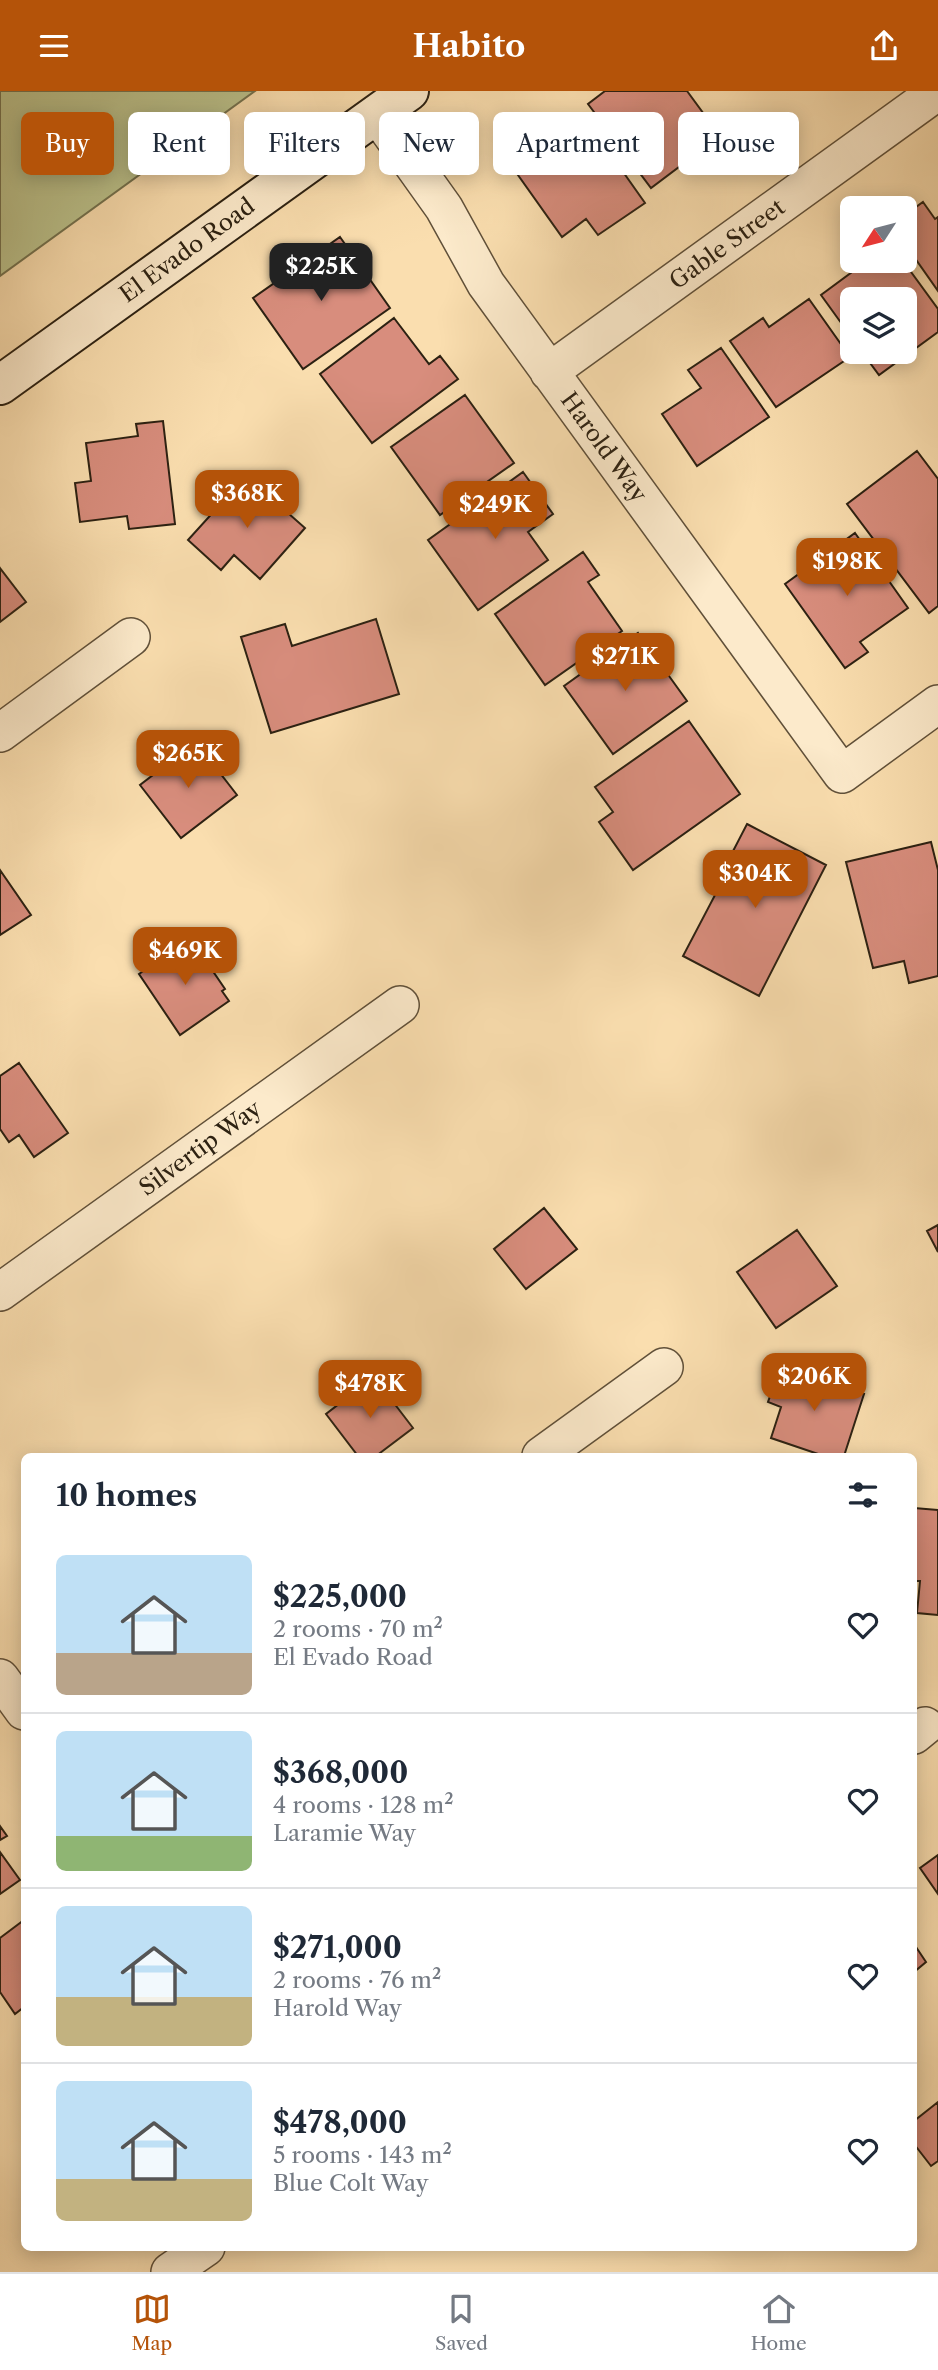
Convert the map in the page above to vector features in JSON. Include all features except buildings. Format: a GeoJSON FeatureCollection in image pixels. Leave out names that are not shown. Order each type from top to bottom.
{"type":"FeatureCollection","features":[{"type":"Feature","properties":{"kind":"street","name":"El Evado Road"},"geometry":{"type":"LineString","coordinates":[[0,385],[409,91]]}},
{"type":"Feature","properties":{"kind":"street","name":"Gable Street"},"geometry":{"type":"LineString","coordinates":[[550,372],[938,91]]}},
{"type":"Feature","properties":{"kind":"street","name":"Harold Way"},"geometry":{"type":"LineString","coordinates":[[377,114],[444,208],[486,284],[842,774],[938,704]]}},
{"type":"Feature","properties":{"kind":"street"},"geometry":{"type":"LineString","coordinates":[[0,733],[131,637]]}},
{"type":"Feature","properties":{"kind":"street","name":"Silvertip Way"},"geometry":{"type":"LineString","coordinates":[[0,1292],[400,1005]]}},
{"type":"Feature","properties":{"kind":"street"},"geometry":{"type":"LineString","coordinates":[[545,1453],[664,1367]]}},
{"type":"Feature","properties":{"kind":"street"},"geometry":{"type":"LineString","coordinates":[[0,1678],[21,1707]]}},
{"type":"Feature","properties":{"kind":"street"},"geometry":{"type":"LineString","coordinates":[[170,2272],[200,2251]]}},
{"type":"Feature","properties":{"kind":"green space"},"geometry":{"type":"Polygon","coordinates":[[[0,91],[255,91],[226,112],[128,112],[128,175],[139,175],[0,276],[0,91]]]}}]}
